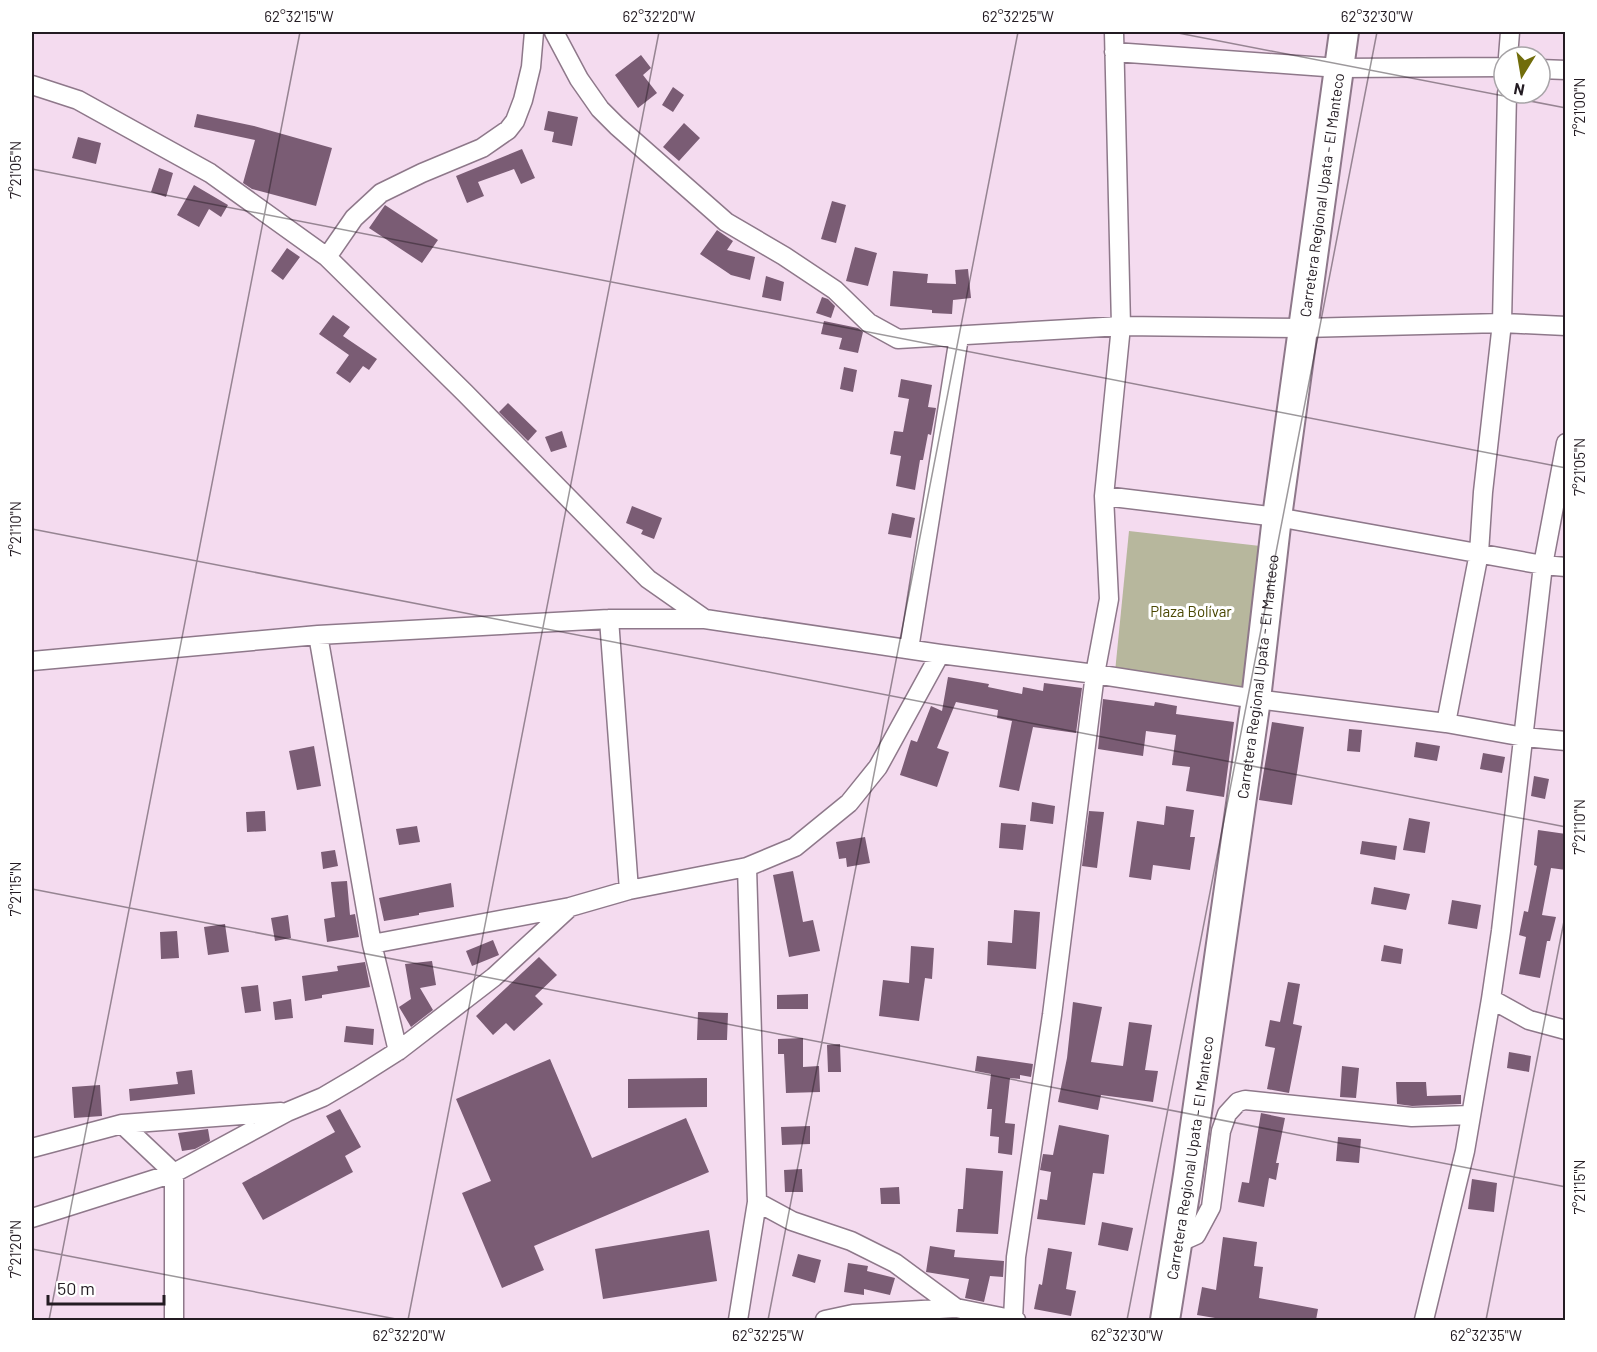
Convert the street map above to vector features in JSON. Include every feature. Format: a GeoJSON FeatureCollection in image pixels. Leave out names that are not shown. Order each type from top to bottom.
{"type":"FeatureCollection","features":[{"type":"Feature","properties":{"kind":"main road","name":"Carretera Regional Upata - El Manteco"},"geometry":{"type":"LineString","coordinates":[[1165,1320],[1256,699],[1277,517],[1344,32]]}},
{"type":"Feature","properties":{"kind":"street"},"geometry":{"type":"LineString","coordinates":[[327,257],[354,218],[381,193],[422,172],[482,148],[508,130],[515,121],[523,100],[531,67],[534,32]]}},
{"type":"Feature","properties":{"kind":"street"},"geometry":{"type":"LineString","coordinates":[[554,32],[579,79],[600,109],[726,222],[784,256],[835,290],[869,323],[898,339],[1121,326],[1304,328],[1502,322],[1566,326]]}},
{"type":"Feature","properties":{"kind":"street"},"geometry":{"type":"LineString","coordinates":[[825,1320],[853,1314],[956,1308],[1014,1319],[1016,1257],[1052,1015],[1095,674],[1108,599],[1104,496],[1121,326],[1114,32]]}},
{"type":"Feature","properties":{"kind":"street"},"geometry":{"type":"LineString","coordinates":[[1114,52],[1340,68],[1492,67]]}},
{"type":"Feature","properties":{"kind":"street"},"geometry":{"type":"LineString","coordinates":[[32,85],[78,100],[210,173],[327,257],[648,579],[705,619]]}},
{"type":"Feature","properties":{"kind":"street"},"geometry":{"type":"LineString","coordinates":[[1446,723],[1479,553],[1483,492],[1502,322],[1507,105]]}},
{"type":"Feature","properties":{"kind":"street"},"geometry":{"type":"LineString","coordinates":[[909,649],[959,337]]}},
{"type":"Feature","properties":{"kind":"street"},"geometry":{"type":"LineString","coordinates":[[1424,1320],[1465,1151],[1491,999],[1501,931],[1543,564],[1566,443]]}},
{"type":"Feature","properties":{"kind":"street"},"geometry":{"type":"LineString","coordinates":[[1104,496],[1277,517],[1566,567]]}},
{"type":"Feature","properties":{"kind":"street"},"geometry":{"type":"LineString","coordinates":[[609,619],[629,890]]}},
{"type":"Feature","properties":{"kind":"street"},"geometry":{"type":"LineString","coordinates":[[32,661],[318,635],[609,619],[705,619],[1256,699],[1446,723],[1524,737],[1566,741]]}},
{"type":"Feature","properties":{"kind":"street"},"geometry":{"type":"LineString","coordinates":[[318,635],[372,944],[399,1051]]}},
{"type":"Feature","properties":{"kind":"street"},"geometry":{"type":"LineString","coordinates":[[372,944],[570,907],[629,890],[747,867],[795,847],[849,803],[878,767],[940,654]]}},
{"type":"Feature","properties":{"kind":"street"},"geometry":{"type":"LineString","coordinates":[[738,1320],[757,1202],[747,867]]}},
{"type":"Feature","properties":{"kind":"street"},"geometry":{"type":"LineString","coordinates":[[32,1218],[174,1173],[287,1112],[323,1096],[399,1051],[494,977],[570,907]]}},
{"type":"Feature","properties":{"kind":"street"},"geometry":{"type":"LineString","coordinates":[[1491,999],[1529,1020],[1566,1030]]}},
{"type":"Feature","properties":{"kind":"street"},"geometry":{"type":"LineString","coordinates":[[1178,1243],[1196,1235],[1211,1207],[1221,1131],[1227,1114],[1238,1102],[1245,1100],[1412,1118],[1470,1115]]}},
{"type":"Feature","properties":{"kind":"street"},"geometry":{"type":"LineString","coordinates":[[32,1148],[122,1124],[287,1112]]}},
{"type":"Feature","properties":{"kind":"street"},"geometry":{"type":"LineString","coordinates":[[122,1124],[174,1173],[174,1320]]}},
{"type":"Feature","properties":{"kind":"street"},"geometry":{"type":"LineString","coordinates":[[757,1202],[792,1221],[851,1241],[895,1263],[956,1308]]}},
{"type":"Feature","properties":{"kind":"green space","name":"Plaza Bolívar"},"geometry":{"type":"Polygon","coordinates":[[[1129,531],[1269,547],[1251,688],[1115,672],[1129,531]]]}},
{"type":"Feature","properties":{"kind":"building"},"geometry":{"type":"Polygon","coordinates":[[[641,55],[651,68],[643,75],[657,93],[638,108],[615,75],[641,55]]]}},
{"type":"Feature","properties":{"kind":"building"},"geometry":{"type":"Polygon","coordinates":[[[673,87],[684,95],[673,112],[662,105],[673,87]]]}},
{"type":"Feature","properties":{"kind":"building"},"geometry":{"type":"Polygon","coordinates":[[[548,111],[578,117],[572,146],[552,142],[554,132],[544,130],[548,111]]]}},
{"type":"Feature","properties":{"kind":"building"},"geometry":{"type":"Polygon","coordinates":[[[197,114],[254,126],[332,148],[316,206],[252,189],[243,183],[255,140],[194,127],[197,114]]]}},
{"type":"Feature","properties":{"kind":"building"},"geometry":{"type":"Polygon","coordinates":[[[684,123],[700,138],[679,161],[663,147],[684,123]]]}},
{"type":"Feature","properties":{"kind":"building"},"geometry":{"type":"Polygon","coordinates":[[[78,137],[101,143],[96,164],[72,158],[78,137]]]}},
{"type":"Feature","properties":{"kind":"building"},"geometry":{"type":"Polygon","coordinates":[[[522,149],[535,178],[521,184],[514,169],[478,182],[484,196],[467,203],[456,176],[522,149]]]}},
{"type":"Feature","properties":{"kind":"building"},"geometry":{"type":"Polygon","coordinates":[[[159,168],[173,173],[166,197],[151,192],[159,168]]]}},
{"type":"Feature","properties":{"kind":"building"},"geometry":{"type":"Polygon","coordinates":[[[194,185],[228,205],[221,217],[209,209],[199,227],[177,215],[194,185]]]}},
{"type":"Feature","properties":{"kind":"building"},"geometry":{"type":"Polygon","coordinates":[[[832,201],[846,205],[836,243],[821,239],[832,201]]]}},
{"type":"Feature","properties":{"kind":"building"},"geometry":{"type":"Polygon","coordinates":[[[385,205],[438,240],[422,263],[369,228],[385,205]]]}},
{"type":"Feature","properties":{"kind":"building"},"geometry":{"type":"Polygon","coordinates":[[[717,230],[733,241],[727,250],[755,257],[750,280],[731,275],[700,254],[717,230]]]}},
{"type":"Feature","properties":{"kind":"building"},"geometry":{"type":"Polygon","coordinates":[[[855,247],[877,253],[868,286],[846,281],[855,247]]]}},
{"type":"Feature","properties":{"kind":"building"},"geometry":{"type":"Polygon","coordinates":[[[287,248],[300,257],[283,280],[271,271],[287,248]]]}},
{"type":"Feature","properties":{"kind":"building"},"geometry":{"type":"Polygon","coordinates":[[[968,269],[971,298],[953,300],[952,314],[890,306],[893,271],[928,274],[927,283],[956,284],[955,270],[968,269]]]}},
{"type":"Feature","properties":{"kind":"building"},"geometry":{"type":"Polygon","coordinates":[[[766,276],[784,282],[781,301],[762,297],[766,276]]]}},
{"type":"Feature","properties":{"kind":"building"},"geometry":{"type":"Polygon","coordinates":[[[822,297],[835,306],[831,318],[816,313],[822,297]]]}},
{"type":"Feature","properties":{"kind":"building"},"geometry":{"type":"Polygon","coordinates":[[[333,315],[350,327],[343,336],[377,359],[369,370],[363,366],[350,383],[336,373],[349,355],[319,334],[333,315]]]}},
{"type":"Feature","properties":{"kind":"building"},"geometry":{"type":"Polygon","coordinates":[[[824,321],[858,328],[863,332],[858,353],[839,349],[842,338],[821,334],[824,321]]]}},
{"type":"Feature","properties":{"kind":"building"},"geometry":{"type":"Polygon","coordinates":[[[844,367],[857,370],[853,392],[840,389],[844,367]]]}},
{"type":"Feature","properties":{"kind":"building"},"geometry":{"type":"Polygon","coordinates":[[[901,379],[932,385],[928,407],[936,408],[931,435],[928,434],[923,460],[920,460],[915,490],[896,486],[901,456],[890,454],[894,431],[903,432],[909,399],[898,397],[901,379]]]}},
{"type":"Feature","properties":{"kind":"building"},"geometry":{"type":"Polygon","coordinates":[[[508,403],[537,431],[528,441],[499,412],[508,403]]]}},
{"type":"Feature","properties":{"kind":"building"},"geometry":{"type":"Polygon","coordinates":[[[562,431],[567,447],[551,452],[545,437],[562,431]]]}},
{"type":"Feature","properties":{"kind":"building"},"geometry":{"type":"Polygon","coordinates":[[[632,506],[662,518],[654,539],[641,534],[643,530],[626,523],[632,506]]]}},
{"type":"Feature","properties":{"kind":"building"},"geometry":{"type":"Polygon","coordinates":[[[892,513],[915,518],[911,538],[888,534],[892,513]]]}},
{"type":"Feature","properties":{"kind":"building"},"geometry":{"type":"Polygon","coordinates":[[[948,677],[989,684],[988,687],[1022,694],[1023,687],[1043,691],[1044,683],[1082,688],[1076,733],[1033,727],[1019,791],[999,787],[1012,721],[997,718],[998,710],[956,702],[937,748],[949,752],[937,787],[900,775],[911,740],[917,742],[931,706],[942,711],[948,677]]]}},
{"type":"Feature","properties":{"kind":"building"},"geometry":{"type":"Polygon","coordinates":[[[1103,699],[1154,706],[1155,702],[1177,706],[1176,714],[1234,722],[1224,797],[1186,791],[1190,767],[1172,765],[1176,735],[1146,731],[1143,756],[1098,749],[1103,699]]]}},
{"type":"Feature","properties":{"kind":"building"},"geometry":{"type":"Polygon","coordinates":[[[1272,722],[1304,727],[1292,805],[1259,800],[1272,722]]]}},
{"type":"Feature","properties":{"kind":"building"},"geometry":{"type":"Polygon","coordinates":[[[1349,729],[1362,730],[1360,752],[1347,751],[1349,729]]]}},
{"type":"Feature","properties":{"kind":"building"},"geometry":{"type":"Polygon","coordinates":[[[1416,742],[1440,746],[1437,761],[1414,757],[1416,742]]]}},
{"type":"Feature","properties":{"kind":"building"},"geometry":{"type":"Polygon","coordinates":[[[314,746],[321,786],[297,790],[289,751],[314,746]]]}},
{"type":"Feature","properties":{"kind":"building"},"geometry":{"type":"Polygon","coordinates":[[[1483,753],[1505,757],[1502,773],[1480,769],[1483,753]]]}},
{"type":"Feature","properties":{"kind":"building"},"geometry":{"type":"Polygon","coordinates":[[[1534,776],[1549,779],[1545,799],[1531,796],[1534,776]]]}},
{"type":"Feature","properties":{"kind":"building"},"geometry":{"type":"Polygon","coordinates":[[[1032,802],[1055,806],[1053,824],[1030,821],[1032,802]]]}},
{"type":"Feature","properties":{"kind":"building"},"geometry":{"type":"Polygon","coordinates":[[[1166,806],[1194,810],[1190,837],[1195,837],[1190,870],[1153,865],[1151,880],[1129,877],[1137,821],[1164,825],[1166,806]]]}},
{"type":"Feature","properties":{"kind":"building"},"geometry":{"type":"Polygon","coordinates":[[[265,811],[266,831],[247,832],[246,812],[265,811]]]}},
{"type":"Feature","properties":{"kind":"building"},"geometry":{"type":"Polygon","coordinates":[[[1089,811],[1104,812],[1097,868],[1082,866],[1089,811]]]}},
{"type":"Feature","properties":{"kind":"building"},"geometry":{"type":"Polygon","coordinates":[[[1409,818],[1430,822],[1425,853],[1403,850],[1409,818]]]}},
{"type":"Feature","properties":{"kind":"building"},"geometry":{"type":"Polygon","coordinates":[[[1001,823],[1026,825],[1023,850],[999,848],[1001,823]]]}},
{"type":"Feature","properties":{"kind":"building"},"geometry":{"type":"Polygon","coordinates":[[[417,826],[420,842],[399,845],[396,829],[417,826]]]}},
{"type":"Feature","properties":{"kind":"building"},"geometry":{"type":"Polygon","coordinates":[[[1538,830],[1566,834],[1566,870],[1551,868],[1542,915],[1556,917],[1550,941],[1547,941],[1540,978],[1519,974],[1526,937],[1519,935],[1524,911],[1528,912],[1537,866],[1534,865],[1538,830]]]}},
{"type":"Feature","properties":{"kind":"building"},"geometry":{"type":"Polygon","coordinates":[[[865,837],[870,863],[847,867],[846,858],[839,859],[836,842],[865,837]]]}},
{"type":"Feature","properties":{"kind":"building"},"geometry":{"type":"Polygon","coordinates":[[[1362,841],[1397,846],[1395,860],[1360,854],[1362,841]]]}},
{"type":"Feature","properties":{"kind":"building"},"geometry":{"type":"Polygon","coordinates":[[[335,850],[338,866],[323,869],[321,852],[335,850]]]}},
{"type":"Feature","properties":{"kind":"building"},"geometry":{"type":"Polygon","coordinates":[[[793,871],[803,922],[813,920],[820,951],[789,957],[773,875],[793,871]]]}},
{"type":"Feature","properties":{"kind":"building"},"geometry":{"type":"Polygon","coordinates":[[[347,881],[350,915],[355,914],[359,937],[327,942],[324,919],[335,917],[331,882],[347,881]]]}},
{"type":"Feature","properties":{"kind":"building"},"geometry":{"type":"Polygon","coordinates":[[[451,883],[454,907],[384,921],[379,898],[451,883]]]}},
{"type":"Feature","properties":{"kind":"building"},"geometry":{"type":"Polygon","coordinates":[[[1374,887],[1410,894],[1406,910],[1371,904],[1374,887]]]}},
{"type":"Feature","properties":{"kind":"building"},"geometry":{"type":"Polygon","coordinates":[[[1452,900],[1481,905],[1477,929],[1448,924],[1452,900]]]}},
{"type":"Feature","properties":{"kind":"building"},"geometry":{"type":"Polygon","coordinates":[[[1014,910],[1040,912],[1036,969],[987,965],[988,941],[1012,943],[1014,910]]]}},
{"type":"Feature","properties":{"kind":"building"},"geometry":{"type":"Polygon","coordinates":[[[288,915],[291,938],[275,941],[271,918],[288,915]]]}},
{"type":"Feature","properties":{"kind":"building"},"geometry":{"type":"Polygon","coordinates":[[[225,924],[229,952],[208,955],[204,927],[225,924]]]}},
{"type":"Feature","properties":{"kind":"building"},"geometry":{"type":"Polygon","coordinates":[[[177,931],[179,958],[161,959],[160,932],[177,931]]]}},
{"type":"Feature","properties":{"kind":"building"},"geometry":{"type":"Polygon","coordinates":[[[493,940],[499,955],[472,966],[466,951],[493,940]]]}},
{"type":"Feature","properties":{"kind":"building"},"geometry":{"type":"Polygon","coordinates":[[[1384,945],[1403,949],[1401,964],[1381,961],[1384,945]]]}},
{"type":"Feature","properties":{"kind":"building"},"geometry":{"type":"Polygon","coordinates":[[[911,946],[934,948],[932,979],[925,978],[919,1021],[879,1016],[883,980],[909,983],[911,946]]]}},
{"type":"Feature","properties":{"kind":"building"},"geometry":{"type":"Polygon","coordinates":[[[539,957],[557,975],[535,996],[543,1004],[514,1031],[506,1023],[493,1035],[476,1016],[539,957]]]}},
{"type":"Feature","properties":{"kind":"building"},"geometry":{"type":"Polygon","coordinates":[[[432,961],[436,985],[420,988],[433,1010],[411,1027],[399,1007],[411,999],[405,964],[432,961]]]}},
{"type":"Feature","properties":{"kind":"building"},"geometry":{"type":"Polygon","coordinates":[[[365,962],[370,987],[322,995],[322,998],[305,1001],[302,976],[338,971],[337,966],[365,962]]]}},
{"type":"Feature","properties":{"kind":"building"},"geometry":{"type":"Polygon","coordinates":[[[1288,982],[1300,984],[1293,1024],[1302,1026],[1289,1093],[1267,1089],[1275,1048],[1265,1046],[1270,1020],[1280,1022],[1288,982]]]}},
{"type":"Feature","properties":{"kind":"building"},"geometry":{"type":"Polygon","coordinates":[[[258,985],[261,1011],[245,1013],[241,987],[258,985]]]}},
{"type":"Feature","properties":{"kind":"building"},"geometry":{"type":"Polygon","coordinates":[[[808,994],[808,1009],[777,1009],[777,995],[808,994]]]}},
{"type":"Feature","properties":{"kind":"building"},"geometry":{"type":"Polygon","coordinates":[[[291,999],[293,1018],[275,1020],[273,1002],[291,999]]]}},
{"type":"Feature","properties":{"kind":"building"},"geometry":{"type":"Polygon","coordinates":[[[1073,1002],[1102,1007],[1091,1062],[1123,1066],[1129,1022],[1152,1025],[1145,1070],[1158,1071],[1153,1102],[1101,1095],[1098,1110],[1058,1102],[1067,1058],[1073,1002]]]}},
{"type":"Feature","properties":{"kind":"building"},"geometry":{"type":"Polygon","coordinates":[[[698,1012],[728,1013],[727,1040],[697,1040],[698,1012]]]}},
{"type":"Feature","properties":{"kind":"building"},"geometry":{"type":"Polygon","coordinates":[[[346,1026],[374,1029],[373,1045],[344,1042],[346,1026]]]}},
{"type":"Feature","properties":{"kind":"building"},"geometry":{"type":"Polygon","coordinates":[[[803,1038],[803,1067],[819,1066],[820,1092],[786,1093],[784,1054],[778,1054],[778,1039],[803,1038]]]}},
{"type":"Feature","properties":{"kind":"building"},"geometry":{"type":"Polygon","coordinates":[[[840,1044],[841,1072],[828,1072],[827,1045],[840,1044]]]}},
{"type":"Feature","properties":{"kind":"building"},"geometry":{"type":"Polygon","coordinates":[[[1509,1052],[1531,1056],[1529,1072],[1507,1068],[1509,1052]]]}},
{"type":"Feature","properties":{"kind":"building"},"geometry":{"type":"Polygon","coordinates":[[[977,1056],[1033,1064],[1031,1077],[1020,1075],[1020,1079],[1010,1078],[1005,1123],[1015,1124],[1012,1155],[998,1153],[999,1137],[990,1136],[992,1109],[987,1109],[991,1074],[975,1071],[977,1056]]]}},
{"type":"Feature","properties":{"kind":"building"},"geometry":{"type":"Polygon","coordinates":[[[550,1059],[592,1158],[686,1118],[709,1172],[534,1246],[544,1270],[502,1288],[462,1193],[491,1181],[456,1099],[550,1059]]]}},
{"type":"Feature","properties":{"kind":"building"},"geometry":{"type":"Polygon","coordinates":[[[1342,1066],[1359,1068],[1356,1098],[1340,1097],[1342,1066]]]}},
{"type":"Feature","properties":{"kind":"building"},"geometry":{"type":"Polygon","coordinates":[[[192,1070],[195,1094],[130,1101],[129,1089],[178,1084],[176,1072],[192,1070]]]}},
{"type":"Feature","properties":{"kind":"building"},"geometry":{"type":"Polygon","coordinates":[[[707,1078],[707,1107],[628,1108],[628,1079],[707,1078]]]}},
{"type":"Feature","properties":{"kind":"building"},"geometry":{"type":"Polygon","coordinates":[[[1396,1082],[1426,1082],[1427,1096],[1461,1095],[1461,1104],[1412,1106],[1397,1104],[1396,1082]]]}},
{"type":"Feature","properties":{"kind":"building"},"geometry":{"type":"Polygon","coordinates":[[[100,1085],[102,1116],[74,1118],[72,1087],[100,1085]]]}},
{"type":"Feature","properties":{"kind":"building"},"geometry":{"type":"Polygon","coordinates":[[[340,1109],[361,1147],[345,1156],[353,1172],[263,1220],[242,1183],[335,1132],[326,1116],[340,1109]]]}},
{"type":"Feature","properties":{"kind":"building"},"geometry":{"type":"Polygon","coordinates":[[[1261,1113],[1285,1118],[1276,1163],[1279,1163],[1276,1180],[1269,1178],[1264,1207],[1238,1202],[1242,1182],[1249,1183],[1261,1113]]]}},
{"type":"Feature","properties":{"kind":"building"},"geometry":{"type":"Polygon","coordinates":[[[1059,1125],[1109,1135],[1104,1174],[1093,1173],[1085,1225],[1037,1219],[1040,1199],[1047,1200],[1051,1172],[1040,1170],[1043,1154],[1053,1155],[1059,1125]]]}},
{"type":"Feature","properties":{"kind":"building"},"geometry":{"type":"Polygon","coordinates":[[[810,1126],[810,1144],[782,1145],[781,1127],[810,1126]]]}},
{"type":"Feature","properties":{"kind":"building"},"geometry":{"type":"Polygon","coordinates":[[[208,1129],[210,1141],[195,1149],[182,1151],[178,1133],[208,1129]]]}},
{"type":"Feature","properties":{"kind":"building"},"geometry":{"type":"Polygon","coordinates":[[[1338,1137],[1361,1139],[1359,1163],[1336,1161],[1338,1137]]]}},
{"type":"Feature","properties":{"kind":"building"},"geometry":{"type":"Polygon","coordinates":[[[966,1168],[1003,1171],[998,1234],[956,1232],[958,1209],[963,1209],[966,1168]]]}},
{"type":"Feature","properties":{"kind":"building"},"geometry":{"type":"Polygon","coordinates":[[[802,1169],[803,1192],[785,1192],[784,1170],[802,1169]]]}},
{"type":"Feature","properties":{"kind":"building"},"geometry":{"type":"Polygon","coordinates":[[[1472,1179],[1497,1183],[1494,1212],[1468,1209],[1472,1179]]]}},
{"type":"Feature","properties":{"kind":"building"},"geometry":{"type":"Polygon","coordinates":[[[899,1187],[900,1204],[881,1204],[880,1188],[899,1187]]]}},
{"type":"Feature","properties":{"kind":"building"},"geometry":{"type":"Polygon","coordinates":[[[1102,1222],[1133,1228],[1128,1251],[1098,1245],[1102,1222]]]}},
{"type":"Feature","properties":{"kind":"building"},"geometry":{"type":"Polygon","coordinates":[[[709,1230],[717,1281],[603,1299],[595,1249],[709,1230]]]}},
{"type":"Feature","properties":{"kind":"building"},"geometry":{"type":"Polygon","coordinates":[[[1223,1237],[1257,1242],[1254,1266],[1263,1267],[1259,1298],[1318,1309],[1316,1320],[1227,1320],[1197,1315],[1202,1287],[1216,1290],[1223,1237]]]}},
{"type":"Feature","properties":{"kind":"building"},"geometry":{"type":"Polygon","coordinates":[[[930,1246],[955,1250],[954,1257],[1004,1261],[1003,1277],[990,1276],[984,1302],[965,1298],[969,1279],[926,1272],[930,1246]]]}},
{"type":"Feature","properties":{"kind":"building"},"geometry":{"type":"Polygon","coordinates":[[[1048,1248],[1072,1252],[1066,1289],[1076,1291],[1071,1316],[1034,1309],[1039,1284],[1042,1285],[1048,1248]]]}},
{"type":"Feature","properties":{"kind":"building"},"geometry":{"type":"Polygon","coordinates":[[[798,1254],[821,1260],[815,1283],[792,1276],[798,1254]]]}},
{"type":"Feature","properties":{"kind":"building"},"geometry":{"type":"Polygon","coordinates":[[[848,1263],[868,1266],[867,1271],[895,1278],[890,1295],[864,1289],[864,1295],[844,1292],[848,1263]]]}}]}
